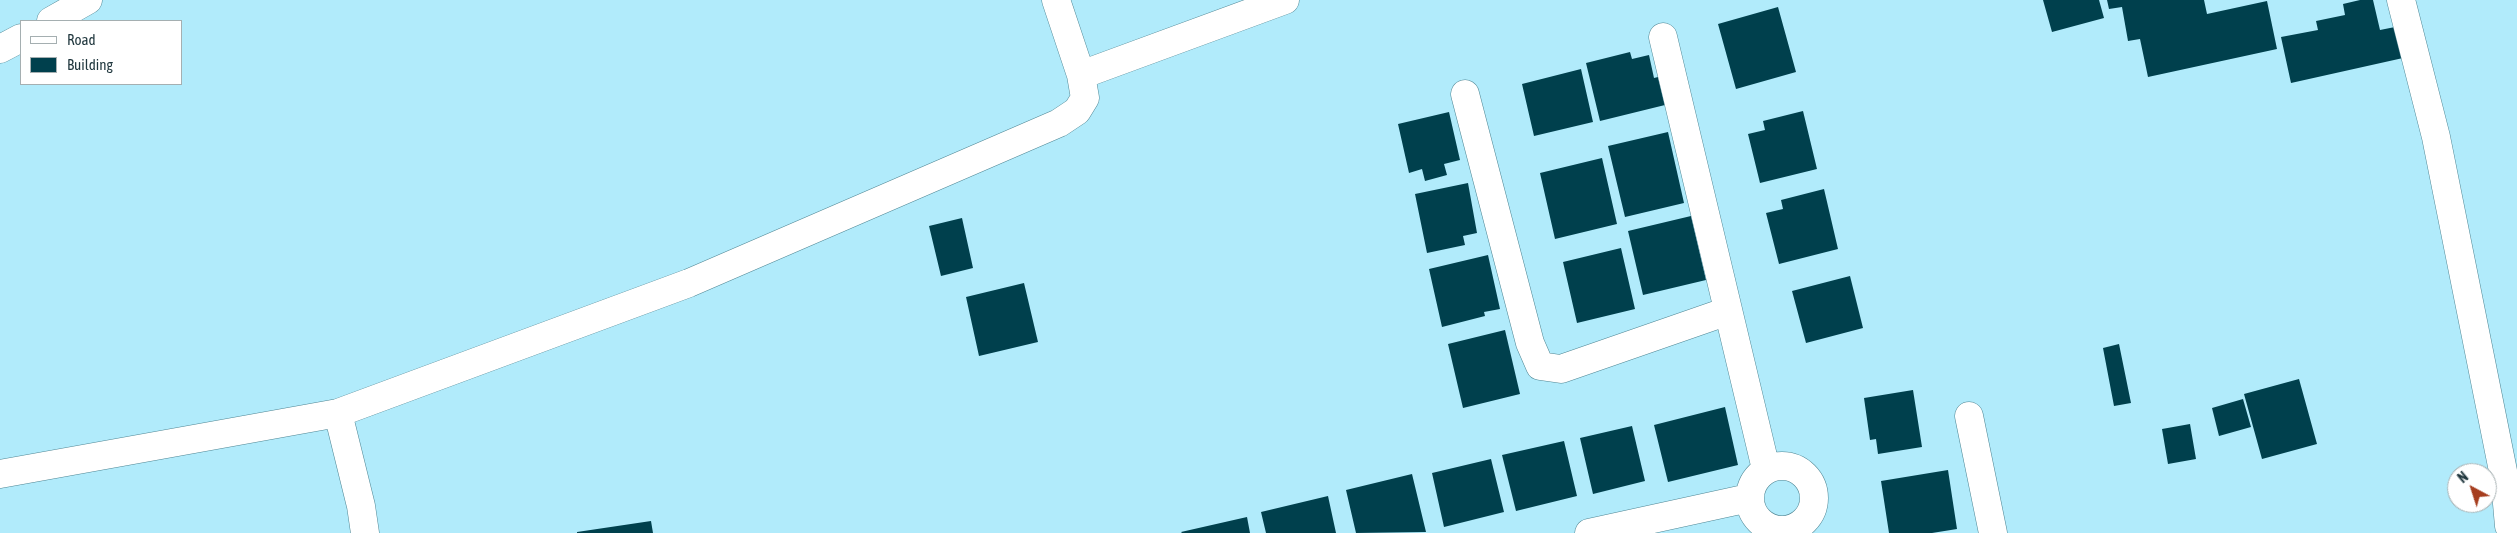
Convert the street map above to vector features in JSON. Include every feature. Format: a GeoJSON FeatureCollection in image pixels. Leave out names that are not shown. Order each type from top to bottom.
{"type":"FeatureCollection","features":[{"type":"Feature","properties":{"kind":"street"},"geometry":{"type":"LineString","coordinates":[[53,20],[88,0]]}},
{"type":"Feature","properties":{"kind":"street"},"geometry":{"type":"LineString","coordinates":[[0,474],[338,413],[689,283],[1059,123],[1077,111],[1086,98],[1081,75],[1056,0]]}},
{"type":"Feature","properties":{"kind":"street"},"geometry":{"type":"LineString","coordinates":[[1081,75],[1286,0]]}},
{"type":"Feature","properties":{"kind":"street"},"geometry":{"type":"LineString","coordinates":[[2402,0],[2436,137],[2505,480],[2508,528]]}},
{"type":"Feature","properties":{"kind":"street"},"geometry":{"type":"LineString","coordinates":[[1663,37],[1766,469]]}},
{"type":"Feature","properties":{"kind":"street"},"geometry":{"type":"LineString","coordinates":[[0,49],[20,39]]}},
{"type":"Feature","properties":{"kind":"street"},"geometry":{"type":"LineString","coordinates":[[1465,94],[1530,343],[1540,366],[1561,369],[1728,311]]}},
{"type":"Feature","properties":{"kind":"street"},"geometry":{"type":"LineString","coordinates":[[338,413],[361,506],[365,533]]}},
{"type":"Feature","properties":{"kind":"street"},"geometry":{"type":"LineString","coordinates":[[1969,416],[1993,533]]}},
{"type":"Feature","properties":{"kind":"street"},"geometry":{"type":"LineString","coordinates":[[1783,465],[1799,469],[1811,481],[1816,498],[1811,514],[1799,530],[1782,531],[1766,526],[1754,514],[1749,498],[1754,481],[1766,469],[1783,465]]}},
{"type":"Feature","properties":{"kind":"street"},"geometry":{"type":"LineString","coordinates":[[1598,532],[1749,498]]}},
{"type":"Feature","properties":{"kind":"building"},"geometry":{"type":"Polygon","coordinates":[[[2043,0],[2099,0],[2104,18],[2052,32],[2043,0]]]}},
{"type":"Feature","properties":{"kind":"building"},"geometry":{"type":"Polygon","coordinates":[[[2107,0],[2204,0],[2207,14],[2267,1],[2277,49],[2148,77],[2140,39],[2128,41],[2122,7],[2109,9],[2107,0]]]}},
{"type":"Feature","properties":{"kind":"building"},"geometry":{"type":"Polygon","coordinates":[[[2360,0],[2373,0],[2380,30],[2405,25],[2412,56],[2291,83],[2281,37],[2318,30],[2316,21],[2345,15],[2343,4],[2360,0]]]}},
{"type":"Feature","properties":{"kind":"building"},"geometry":{"type":"Polygon","coordinates":[[[1778,7],[1796,72],[1736,89],[1718,24],[1778,7]]]}},
{"type":"Feature","properties":{"kind":"building"},"geometry":{"type":"Polygon","coordinates":[[[1630,52],[1632,59],[1649,55],[1654,78],[1658,77],[1665,105],[1600,121],[1586,63],[1630,52]]]}},
{"type":"Feature","properties":{"kind":"building"},"geometry":{"type":"Polygon","coordinates":[[[1581,69],[1593,122],[1534,136],[1522,84],[1581,69]]]}},
{"type":"Feature","properties":{"kind":"building"},"geometry":{"type":"Polygon","coordinates":[[[1803,111],[1817,169],[1760,183],[1748,134],[1765,130],[1763,121],[1803,111]]]}},
{"type":"Feature","properties":{"kind":"building"},"geometry":{"type":"Polygon","coordinates":[[[1449,112],[1460,160],[1444,164],[1447,175],[1425,181],[1422,169],[1409,173],[1398,124],[1449,112]]]}},
{"type":"Feature","properties":{"kind":"building"},"geometry":{"type":"Polygon","coordinates":[[[1668,132],[1684,203],[1625,217],[1608,146],[1668,132]]]}},
{"type":"Feature","properties":{"kind":"building"},"geometry":{"type":"Polygon","coordinates":[[[1602,158],[1617,224],[1555,239],[1540,173],[1602,158]]]}},
{"type":"Feature","properties":{"kind":"building"},"geometry":{"type":"Polygon","coordinates":[[[1468,183],[1477,233],[1463,236],[1465,245],[1427,253],[1415,194],[1468,183]]]}},
{"type":"Feature","properties":{"kind":"building"},"geometry":{"type":"Polygon","coordinates":[[[1824,189],[1838,249],[1779,264],[1766,213],[1783,209],[1781,200],[1824,189]]]}},
{"type":"Feature","properties":{"kind":"building"},"geometry":{"type":"Polygon","coordinates":[[[1691,216],[1706,280],[1643,295],[1628,231],[1691,216]]]}},
{"type":"Feature","properties":{"kind":"building"},"geometry":{"type":"Polygon","coordinates":[[[962,218],[973,268],[941,276],[929,226],[962,218]]]}},
{"type":"Feature","properties":{"kind":"building"},"geometry":{"type":"Polygon","coordinates":[[[1621,248],[1635,309],[1577,323],[1563,262],[1621,248]]]}},
{"type":"Feature","properties":{"kind":"building"},"geometry":{"type":"Polygon","coordinates":[[[1488,255],[1500,309],[1484,312],[1485,316],[1442,327],[1429,269],[1488,255]]]}},
{"type":"Feature","properties":{"kind":"building"},"geometry":{"type":"Polygon","coordinates":[[[1850,276],[1863,328],[1806,343],[1792,291],[1850,276]]]}},
{"type":"Feature","properties":{"kind":"building"},"geometry":{"type":"Polygon","coordinates":[[[1024,283],[1038,342],[979,356],[966,297],[1024,283]]]}},
{"type":"Feature","properties":{"kind":"building"},"geometry":{"type":"Polygon","coordinates":[[[1505,330],[1520,394],[1463,408],[1448,344],[1505,330]]]}},
{"type":"Feature","properties":{"kind":"building"},"geometry":{"type":"Polygon","coordinates":[[[2119,344],[2131,403],[2114,406],[2103,348],[2119,344]]]}},
{"type":"Feature","properties":{"kind":"building"},"geometry":{"type":"Polygon","coordinates":[[[2299,379],[2317,444],[2262,459],[2244,394],[2299,379]]]}},
{"type":"Feature","properties":{"kind":"building"},"geometry":{"type":"Polygon","coordinates":[[[1913,390],[1922,447],[1878,454],[1876,439],[1870,440],[1864,398],[1913,390]]]}},
{"type":"Feature","properties":{"kind":"building"},"geometry":{"type":"Polygon","coordinates":[[[2243,399],[2251,427],[2219,436],[2212,408],[2243,399]]]}},
{"type":"Feature","properties":{"kind":"building"},"geometry":{"type":"Polygon","coordinates":[[[1725,407],[1738,465],[1668,482],[1654,425],[1725,407]]]}},
{"type":"Feature","properties":{"kind":"building"},"geometry":{"type":"Polygon","coordinates":[[[2190,424],[2196,459],[2168,464],[2162,429],[2190,424]]]}},
{"type":"Feature","properties":{"kind":"building"},"geometry":{"type":"Polygon","coordinates":[[[1632,426],[1645,481],[1593,494],[1580,438],[1632,426]]]}},
{"type":"Feature","properties":{"kind":"building"},"geometry":{"type":"Polygon","coordinates":[[[1564,441],[1577,496],[1516,511],[1502,455],[1564,441]]]}},
{"type":"Feature","properties":{"kind":"building"},"geometry":{"type":"Polygon","coordinates":[[[1491,459],[1504,512],[1444,527],[1432,473],[1491,459]]]}},
{"type":"Feature","properties":{"kind":"building"},"geometry":{"type":"Polygon","coordinates":[[[1948,470],[1957,529],[1932,533],[1889,533],[1881,481],[1948,470]]]}},
{"type":"Feature","properties":{"kind":"building"},"geometry":{"type":"Polygon","coordinates":[[[1412,474],[1426,532],[1356,533],[1346,490],[1412,474]]]}},
{"type":"Feature","properties":{"kind":"building"},"geometry":{"type":"Polygon","coordinates":[[[1328,496],[1336,533],[1266,533],[1261,512],[1328,496]]]}},
{"type":"Feature","properties":{"kind":"building"},"geometry":{"type":"Polygon","coordinates":[[[1247,517],[1250,533],[1181,532],[1247,517]]]}},
{"type":"Feature","properties":{"kind":"building"},"geometry":{"type":"Polygon","coordinates":[[[651,521],[653,533],[577,533],[577,532],[651,521]]]}}]}
